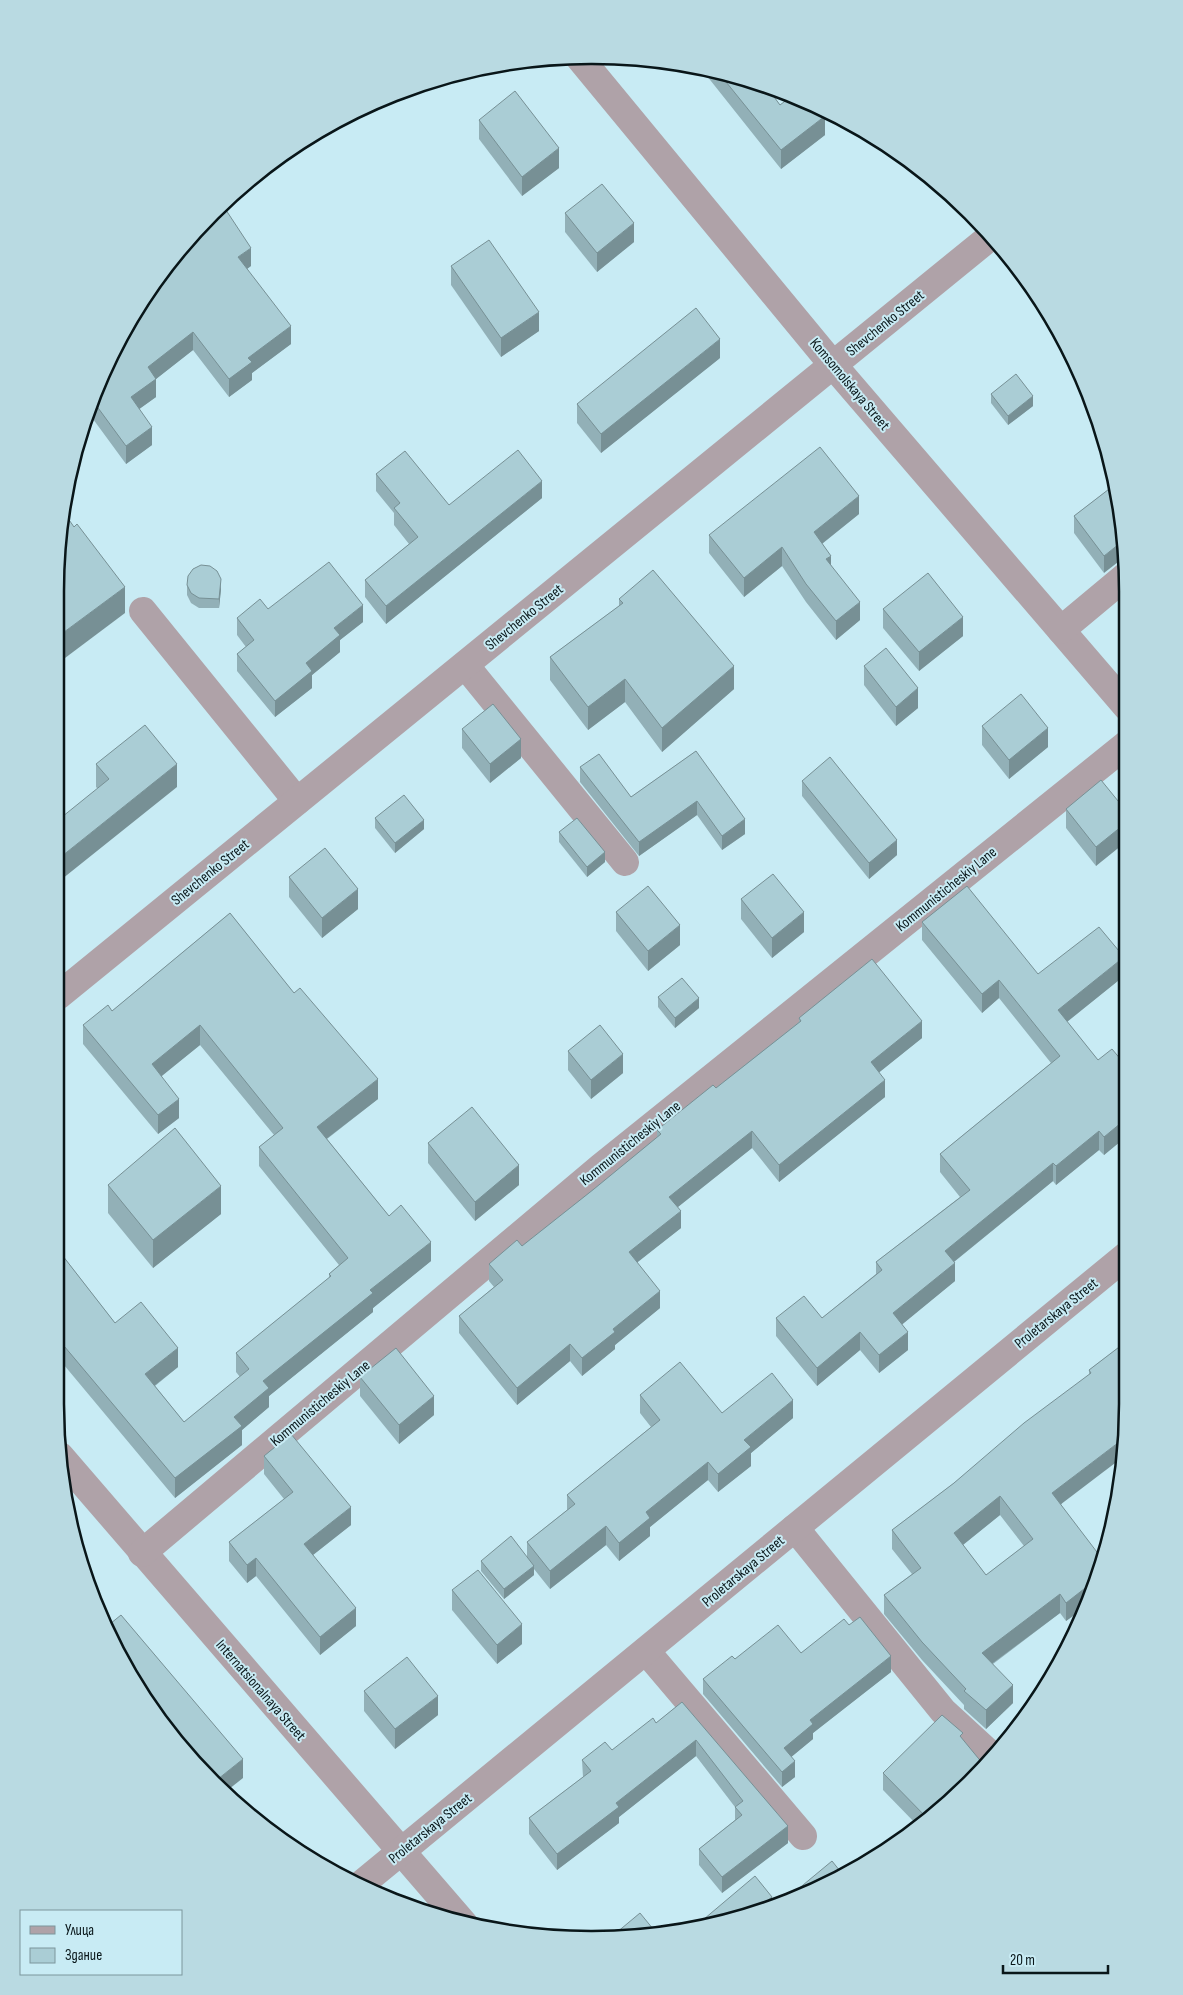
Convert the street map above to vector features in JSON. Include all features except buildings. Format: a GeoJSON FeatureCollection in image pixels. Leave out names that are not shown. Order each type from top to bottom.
{"type":"FeatureCollection","features":[{"type":"Feature","properties":{"kind":"street","name":"Komsomolskaya Street"},"geometry":{"type":"LineString","coordinates":[[585,64],[833,366],[1119,698]]}},
{"type":"Feature","properties":{"kind":"street","name":"Shevchenko Street"},"geometry":{"type":"LineString","coordinates":[[64,991],[985,241]]}},
{"type":"Feature","properties":{"kind":"street"},"geometry":{"type":"LineString","coordinates":[[1061,630],[1119,582]]}},
{"type":"Feature","properties":{"kind":"street"},"geometry":{"type":"LineString","coordinates":[[143,611],[297,801]]}},
{"type":"Feature","properties":{"kind":"street"},"geometry":{"type":"LineString","coordinates":[[465,665],[624,862]]}},
{"type":"Feature","properties":{"kind":"street","name":"Kommunisticheskiy Lane"},"geometry":{"type":"LineString","coordinates":[[142,1553],[601,1166],[1119,750]]}},
{"type":"Feature","properties":{"kind":"street","name":"Proletarskaya Street"},"geometry":{"type":"LineString","coordinates":[[366,1880],[1119,1262]]}},
{"type":"Feature","properties":{"kind":"street","name":"Internatsionalnaya Street"},"geometry":{"type":"LineString","coordinates":[[67,1465],[454,1913]]}},
{"type":"Feature","properties":{"kind":"street"},"geometry":{"type":"LineString","coordinates":[[795,1528],[943,1711],[987,1752]]}},
{"type":"Feature","properties":{"kind":"street"},"geometry":{"type":"LineString","coordinates":[[646,1651],[803,1836]]}}]}
